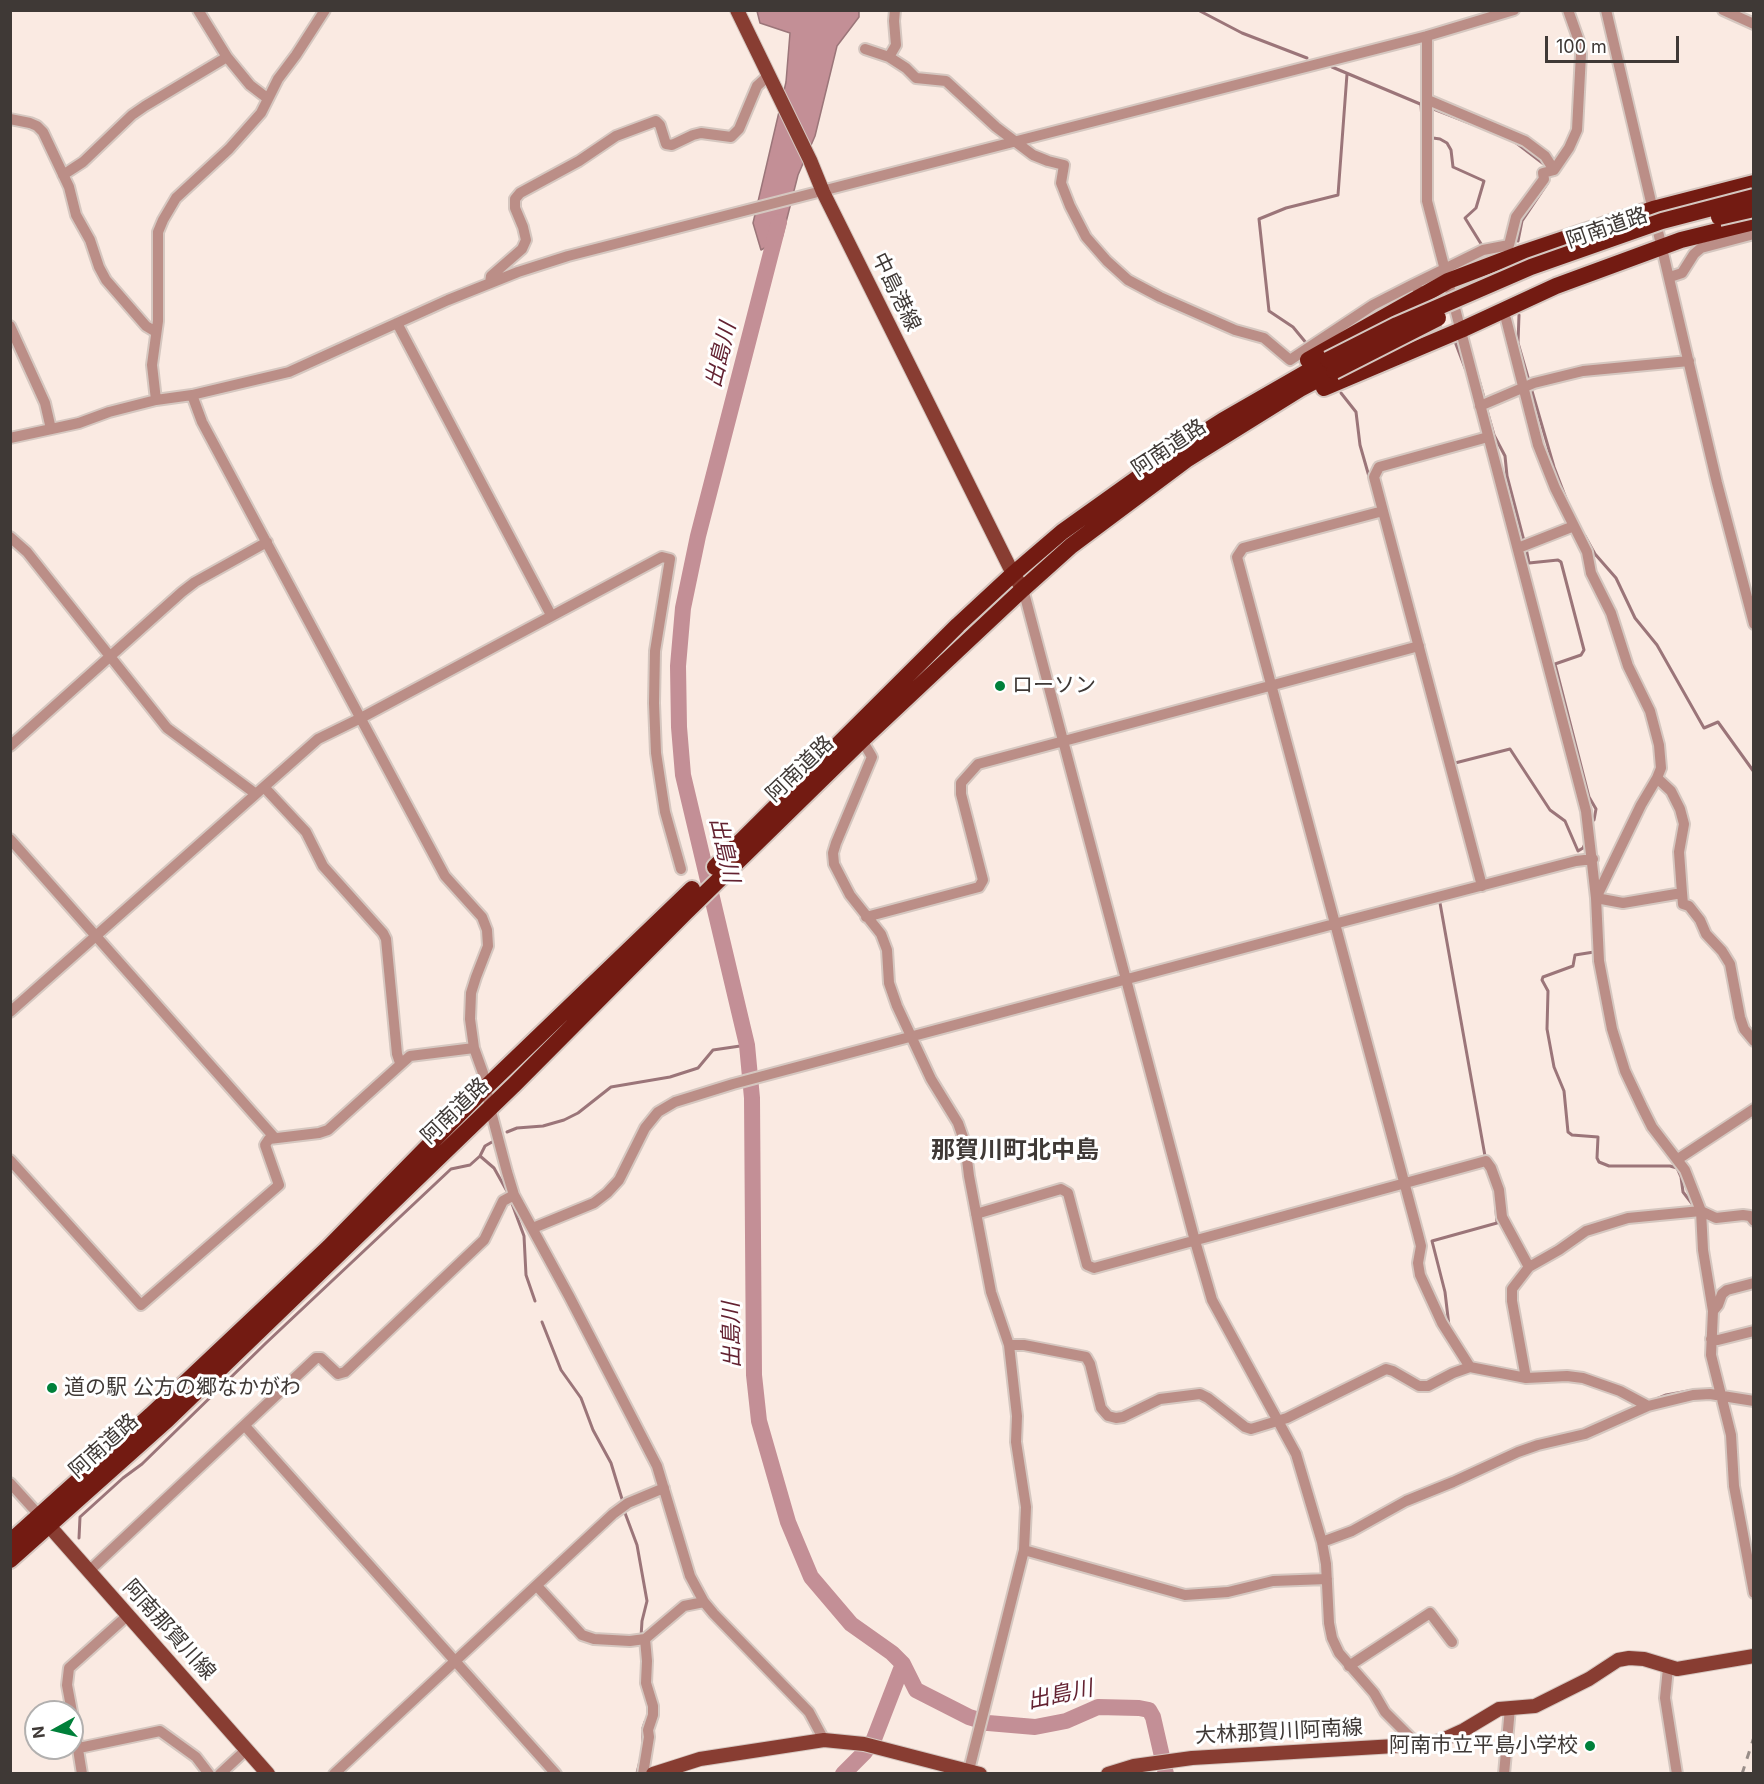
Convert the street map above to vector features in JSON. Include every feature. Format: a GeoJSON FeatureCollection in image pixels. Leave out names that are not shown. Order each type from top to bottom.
{"type":"FeatureCollection","features":[{"type":"Feature","properties":{"kind":"highway"},"geometry":{"type":"LineString","coordinates":[[1227,427],[1312,357],[1418,289],[1446,274],[1542,246],[1653,209],[1754,183]]}},
{"type":"Feature","properties":{"kind":"highway","name":"阿南道路"},"geometry":{"type":"LineString","coordinates":[[730,860],[875,706],[1013,574],[1062,531],[1181,447],[1227,427],[1396,325],[1472,290],[1662,221],[1754,197]]}},
{"type":"Feature","properties":{"kind":"highway","name":"阿南道路"},"geometry":{"type":"LineString","coordinates":[[1331,365],[1534,278],[1664,232],[1754,209]]}},
{"type":"Feature","properties":{"kind":"highway"},"geometry":{"type":"LineString","coordinates":[[1227,427],[1461,330],[1556,286],[1662,247],[1754,222]]}},
{"type":"Feature","properties":{"kind":"highway","name":"阿南道路"},"geometry":{"type":"LineString","coordinates":[[10,1560],[44,1520],[151,1415],[329,1247],[486,1087],[1071,546],[1227,427]]}},
{"type":"Feature","properties":{"kind":"highway","name":"阿南道路"},"geometry":{"type":"LineString","coordinates":[[10,1542],[44,1520],[175,1412],[490,1108],[683,906]]}},
{"type":"Feature","properties":{"kind":"main road","name":"中島港線"},"geometry":{"type":"LineString","coordinates":[[737,10],[810,160],[823,192],[1013,574],[1023,589]]}},
{"type":"Feature","properties":{"kind":"main road","name":"阿南那賀川線"},"geometry":{"type":"LineString","coordinates":[[44,1520],[268,1773]]}},
{"type":"Feature","properties":{"kind":"main road","name":"大林那賀川阿南線"},"geometry":{"type":"LineString","coordinates":[[1108,1773],[1134,1766],[1204,1757],[1418,1745],[1442,1740],[1499,1709],[1535,1706],[1588,1679],[1618,1660],[1644,1659],[1677,1669],[1754,1656]]}},
{"type":"Feature","properties":{"kind":"main road"},"geometry":{"type":"LineString","coordinates":[[653,1773],[700,1759],[824,1740],[872,1745],[972,1773]]}},
{"type":"Feature","properties":{"kind":"street"},"geometry":{"type":"LineString","coordinates":[[198,10],[227,57],[249,85],[267,98]]}},
{"type":"Feature","properties":{"kind":"street"},"geometry":{"type":"LineString","coordinates":[[156,400],[152,365],[156,332],[158,232],[163,220],[176,198],[229,149],[261,112],[278,79],[325,10]]}},
{"type":"Feature","properties":{"kind":"street"},"geometry":{"type":"LineString","coordinates":[[889,57],[896,45],[894,21],[896,10]]}},
{"type":"Feature","properties":{"kind":"street"},"geometry":{"type":"LineString","coordinates":[[10,438],[78,423],[156,400],[192,396],[289,372],[490,283],[568,256],[1427,36],[1514,10]]}},
{"type":"Feature","properties":{"kind":"street"},"geometry":{"type":"LineString","coordinates":[[1446,274],[1486,249],[1509,245],[1516,217],[1569,148],[1577,130],[1581,54],[1568,10]]}},
{"type":"Feature","properties":{"kind":"street"},"geometry":{"type":"LineString","coordinates":[[1606,10],[1717,483],[1754,624]]}},
{"type":"Feature","properties":{"kind":"street"},"geometry":{"type":"LineString","coordinates":[[1723,10],[1754,24]]}},
{"type":"Feature","properties":{"kind":"street"},"geometry":{"type":"LineString","coordinates":[[1427,36],[1427,201],[1483,404],[1488,437],[1523,547],[1586,811],[1593,859],[1599,961],[1612,1029],[1626,1071],[1647,1117],[1665,1146],[1678,1159],[1701,1211],[1702,1250],[1713,1311],[1711,1355],[1731,1435],[1734,1486],[1754,1593]]}},
{"type":"Feature","properties":{"kind":"street"},"geometry":{"type":"LineString","coordinates":[[865,49],[889,57],[916,78],[946,81],[996,127],[1033,155],[1064,165],[1061,183],[1086,237],[1128,280],[1234,330],[1264,338],[1290,360],[1373,306],[1418,289]]}},
{"type":"Feature","properties":{"kind":"street"},"geometry":{"type":"LineString","coordinates":[[63,175],[109,140],[132,115],[227,57]]}},
{"type":"Feature","properties":{"kind":"street"},"geometry":{"type":"LineString","coordinates":[[490,283],[491,276],[522,249],[526,240],[515,208],[515,199],[520,193],[579,161],[616,136],[656,121],[660,125],[666,144],[672,145],[701,133],[730,137],[739,129],[757,86],[768,76]]}},
{"type":"Feature","properties":{"kind":"street"},"geometry":{"type":"LineString","coordinates":[[1428,105],[1525,141],[1545,156],[1550,171]]}},
{"type":"Feature","properties":{"kind":"street"},"geometry":{"type":"LineString","coordinates":[[10,119],[37,126],[43,132],[69,187],[76,215],[90,240],[106,280],[146,326],[156,332]]}},
{"type":"Feature","properties":{"kind":"street"},"geometry":{"type":"LineString","coordinates":[[1670,277],[1682,273],[1694,254],[1701,248],[1754,234]]}},
{"type":"Feature","properties":{"kind":"street"},"geometry":{"type":"LineString","coordinates":[[1506,319],[1528,385],[1538,445],[1555,488],[1587,552],[1591,573],[1611,612],[1628,666],[1650,711],[1659,745],[1661,768],[1657,778],[1641,805],[1596,898]]}},
{"type":"Feature","properties":{"kind":"street"},"geometry":{"type":"LineString","coordinates":[[397,323],[551,615]]}},
{"type":"Feature","properties":{"kind":"street"},"geometry":{"type":"LineString","coordinates":[[10,326],[45,403],[51,429]]}},
{"type":"Feature","properties":{"kind":"street"},"geometry":{"type":"LineString","coordinates":[[1483,404],[1528,385],[1583,371],[1689,361]]}},
{"type":"Feature","properties":{"kind":"street"},"geometry":{"type":"LineString","coordinates":[[192,396],[202,422],[445,876],[482,917],[487,930],[488,946],[471,993],[470,1019],[474,1048],[514,1195],[657,1466],[690,1576],[704,1602],[809,1712],[824,1740]]}},
{"type":"Feature","properties":{"kind":"street"},"geometry":{"type":"LineString","coordinates":[[1482,886],[1380,512],[1374,477],[1379,467],[1488,437]]}},
{"type":"Feature","properties":{"kind":"street"},"geometry":{"type":"LineString","coordinates":[[1380,512],[1243,548],[1237,557],[1420,1246],[1418,1263],[1420,1275],[1442,1323],[1470,1367]]}},
{"type":"Feature","properties":{"kind":"street"},"geometry":{"type":"LineString","coordinates":[[1523,547],[1574,526]]}},
{"type":"Feature","properties":{"kind":"street"},"geometry":{"type":"LineString","coordinates":[[10,537],[27,552],[167,728],[260,791],[306,832],[323,866],[383,933],[386,939],[397,1054],[400,1063]]}},
{"type":"Feature","properties":{"kind":"street"},"geometry":{"type":"LineString","coordinates":[[10,746],[195,582],[267,542]]}},
{"type":"Feature","properties":{"kind":"street"},"geometry":{"type":"LineString","coordinates":[[10,1012],[318,739],[662,557],[670,559],[655,651],[656,753],[665,812],[681,869]]}},
{"type":"Feature","properties":{"kind":"street"},"geometry":{"type":"LineString","coordinates":[[1023,589],[1212,1300],[1296,1454],[1322,1542],[1332,1638],[1349,1666],[1363,1678],[1385,1712],[1418,1745]]}},
{"type":"Feature","properties":{"kind":"street"},"geometry":{"type":"LineString","coordinates":[[866,917],[979,887],[983,880],[961,794],[961,783],[978,764],[1416,647]]}},
{"type":"Feature","properties":{"kind":"street"},"geometry":{"type":"LineString","coordinates":[[862,740],[872,757],[833,853],[834,864],[850,896],[881,934],[887,950],[889,983],[897,1006],[931,1079],[958,1123],[965,1143],[991,1292],[1009,1345],[1017,1416],[1016,1442],[1026,1507],[1024,1550],[978,1726],[972,1773]]}},
{"type":"Feature","properties":{"kind":"street"},"geometry":{"type":"LineString","coordinates":[[1657,778],[1671,791],[1684,824],[1679,852],[1683,904],[1689,906],[1700,920],[1706,934],[1722,951],[1730,964],[1740,1017],[1744,1029],[1754,1041]]}},
{"type":"Feature","properties":{"kind":"street"},"geometry":{"type":"LineString","coordinates":[[10,839],[274,1137]]}},
{"type":"Feature","properties":{"kind":"street"},"geometry":{"type":"LineString","coordinates":[[533,1228],[594,1203],[607,1193],[619,1180],[645,1128],[658,1112],[675,1101],[1334,924],[1576,861],[1593,859]]}},
{"type":"Feature","properties":{"kind":"street"},"geometry":{"type":"LineString","coordinates":[[1596,898],[1623,903],[1682,893]]}},
{"type":"Feature","properties":{"kind":"street"},"geometry":{"type":"LineString","coordinates":[[10,1160],[141,1305],[279,1185],[265,1145],[269,1138],[328,1130],[410,1056],[474,1048]]}},
{"type":"Feature","properties":{"kind":"street"},"geometry":{"type":"LineString","coordinates":[[1678,1159],[1754,1108]]}},
{"type":"Feature","properties":{"kind":"street"},"geometry":{"type":"LineString","coordinates":[[976,1214],[1061,1189],[1068,1193],[1087,1265],[1094,1268],[1486,1161],[1499,1190],[1502,1217],[1529,1267]]}},
{"type":"Feature","properties":{"kind":"street"},"geometry":{"type":"LineString","coordinates":[[88,1571],[316,1358],[321,1358],[338,1374],[345,1372],[484,1240],[503,1201],[514,1195]]}},
{"type":"Feature","properties":{"kind":"street"},"geometry":{"type":"LineString","coordinates":[[1526,1376],[1512,1289],[1529,1267],[1559,1251],[1586,1231],[1628,1218],[1701,1211],[1716,1218],[1750,1216],[1754,1221]]}},
{"type":"Feature","properties":{"kind":"street"},"geometry":{"type":"LineString","coordinates":[[1713,1311],[1722,1294],[1727,1290],[1753,1286]]}},
{"type":"Feature","properties":{"kind":"street"},"geometry":{"type":"LineString","coordinates":[[1712,1339],[1718,1340],[1754,1331]]}},
{"type":"Feature","properties":{"kind":"street"},"geometry":{"type":"LineString","coordinates":[[1009,1345],[1024,1345],[1086,1357],[1090,1364],[1101,1408],[1108,1416],[1116,1418],[1123,1417],[1160,1399],[1200,1394],[1251,1429],[1278,1420],[1386,1370],[1393,1371],[1419,1386],[1428,1386],[1452,1373],[1470,1367],[1526,1376],[1583,1378],[1620,1391],[1648,1406]]}},
{"type":"Feature","properties":{"kind":"street"},"geometry":{"type":"LineString","coordinates":[[1322,1542],[1353,1531],[1406,1502],[1518,1452],[1584,1434],[1648,1406],[1693,1395],[1721,1395],[1754,1401]]}},
{"type":"Feature","properties":{"kind":"street"},"geometry":{"type":"LineString","coordinates":[[245,1426],[556,1773]]}},
{"type":"Feature","properties":{"kind":"street"},"geometry":{"type":"LineString","coordinates":[[10,1483],[44,1520]]}},
{"type":"Feature","properties":{"kind":"street"},"geometry":{"type":"LineString","coordinates":[[334,1773],[454,1660],[628,1503],[664,1488]]}},
{"type":"Feature","properties":{"kind":"street"},"geometry":{"type":"LineString","coordinates":[[1024,1550],[1185,1595],[1228,1592],[1273,1581],[1327,1579]]}},
{"type":"Feature","properties":{"kind":"street"},"geometry":{"type":"LineString","coordinates":[[537,1586],[582,1635],[594,1639],[630,1641],[645,1639],[684,1606],[704,1602]]}},
{"type":"Feature","properties":{"kind":"street"},"geometry":{"type":"LineString","coordinates":[[1349,1666],[1430,1613],[1452,1642]]}},
{"type":"Feature","properties":{"kind":"street"},"geometry":{"type":"LineString","coordinates":[[70,1700],[67,1685],[69,1668],[128,1616]]}},
{"type":"Feature","properties":{"kind":"street"},"geometry":{"type":"LineString","coordinates":[[643,1773],[649,1737],[648,1730],[653,1715],[653,1706],[646,1683],[645,1639]]}},
{"type":"Feature","properties":{"kind":"street"},"geometry":{"type":"LineString","coordinates":[[1668,1668],[1665,1698],[1677,1773]]}},
{"type":"Feature","properties":{"kind":"street"},"geometry":{"type":"LineString","coordinates":[[1504,1773],[1510,1708]]}},
{"type":"Feature","properties":{"kind":"street"},"geometry":{"type":"LineString","coordinates":[[84,1747],[160,1731],[196,1757],[209,1773]]}},
{"type":"Feature","properties":{"kind":"street"},"geometry":{"type":"LineString","coordinates":[[220,1773],[247,1749]]}},
{"type":"Feature","properties":{"kind":"shaded area"},"geometry":{"type":"Polygon","coordinates":[[[757,11],[859,11],[859,17],[837,46],[815,136],[798,175],[782,238],[761,250],[753,223],[786,82],[790,33],[760,23],[757,11]]]}},
{"type":"Feature","properties":{"kind":"waterway"},"geometry":{"type":"LineString","coordinates":[[1198,10],[1242,33],[1307,58]]}},
{"type":"Feature","properties":{"kind":"waterway"},"geometry":{"type":"LineString","coordinates":[[1332,67],[1425,106]]}},
{"type":"Feature","properties":{"kind":"waterway"},"geometry":{"type":"LineString","coordinates":[[1307,344],[1293,327],[1269,311],[1259,219],[1286,208],[1338,195],[1347,74]]}},
{"type":"Feature","properties":{"kind":"waterway"},"geometry":{"type":"LineString","coordinates":[[1421,105],[1422,120]]}},
{"type":"Feature","properties":{"kind":"waterway"},"geometry":{"type":"LineString","coordinates":[[1431,108],[1472,124]]}},
{"type":"Feature","properties":{"kind":"waterway"},"geometry":{"type":"LineString","coordinates":[[1433,138],[1447,143],[1451,150],[1453,167],[1484,181],[1476,208],[1465,218],[1483,247]]}},
{"type":"Feature","properties":{"kind":"waterway"},"geometry":{"type":"LineString","coordinates":[[1515,142],[1545,165]]}},
{"type":"Feature","properties":{"kind":"waterway"},"geometry":{"type":"LineString","coordinates":[[1518,241],[1522,221],[1548,179]]}},
{"type":"Feature","properties":{"kind":"waterway","name":"出島川"},"geometry":{"type":"LineString","coordinates":[[779,222],[698,536],[683,608],[678,666],[683,775],[747,1045],[752,1098],[754,1375],[759,1421],[788,1522],[811,1577],[851,1624],[892,1653],[903,1664],[916,1690],[969,1717],[988,1723],[1035,1727],[1066,1721],[1098,1707],[1149,1710],[1153,1717],[1166,1774]]}},
{"type":"Feature","properties":{"kind":"waterway"},"geometry":{"type":"LineString","coordinates":[[1519,315],[1518,343],[1554,467],[1567,501]]}},
{"type":"Feature","properties":{"kind":"waterway"},"geometry":{"type":"LineString","coordinates":[[1454,339],[1465,368]]}},
{"type":"Feature","properties":{"kind":"waterway"},"geometry":{"type":"LineString","coordinates":[[1476,370],[1485,401]]}},
{"type":"Feature","properties":{"kind":"waterway"},"geometry":{"type":"LineString","coordinates":[[1341,393],[1356,412],[1360,445],[1370,480]]}},
{"type":"Feature","properties":{"kind":"waterway"},"geometry":{"type":"LineString","coordinates":[[1486,407],[1494,435],[1505,456],[1507,476],[1524,541]]}},
{"type":"Feature","properties":{"kind":"waterway"},"geometry":{"type":"LineString","coordinates":[[1585,536],[1595,554],[1616,578],[1635,618],[1657,645],[1704,728],[1718,722],[1754,772]]}},
{"type":"Feature","properties":{"kind":"waterway"},"geometry":{"type":"LineString","coordinates":[[1526,548],[1529,563],[1558,560],[1561,562],[1584,650],[1581,655],[1555,664],[1589,797],[1596,809],[1594,820]]}},
{"type":"Feature","properties":{"kind":"waterway"},"geometry":{"type":"LineString","coordinates":[[1455,763],[1510,749],[1550,810],[1565,821],[1578,851],[1583,848],[1586,841]]}},
{"type":"Feature","properties":{"kind":"waterway"},"geometry":{"type":"LineString","coordinates":[[1440,903],[1485,1156]]}},
{"type":"Feature","properties":{"kind":"waterway"},"geometry":{"type":"LineString","coordinates":[[1594,952],[1575,955],[1573,966],[1543,977],[1542,980],[1548,991],[1547,1029],[1554,1067],[1564,1091],[1568,1132],[1572,1135],[1598,1137],[1597,1158],[1599,1162],[1609,1166],[1677,1168],[1683,1192],[1693,1205]]}},
{"type":"Feature","properties":{"kind":"waterway"},"geometry":{"type":"LineString","coordinates":[[507,1132],[517,1128],[543,1126],[564,1120],[578,1113],[611,1087],[670,1077],[698,1068],[713,1050],[747,1045]]}},
{"type":"Feature","properties":{"kind":"waterway"},"geometry":{"type":"LineString","coordinates":[[492,1142],[485,1146],[480,1156],[494,1168],[508,1193]]}},
{"type":"Feature","properties":{"kind":"waterway"},"geometry":{"type":"LineString","coordinates":[[79,1538],[80,1517],[142,1464],[266,1343],[451,1169],[470,1165],[480,1156]]}},
{"type":"Feature","properties":{"kind":"waterway"},"geometry":{"type":"LineString","coordinates":[[511,1201],[524,1236],[526,1275],[535,1301]]}},
{"type":"Feature","properties":{"kind":"waterway"},"geometry":{"type":"LineString","coordinates":[[1449,1326],[1445,1292],[1432,1241],[1497,1223],[1496,1210]]}},
{"type":"Feature","properties":{"kind":"waterway"},"geometry":{"type":"LineString","coordinates":[[542,1322],[561,1370],[581,1398],[593,1430],[611,1463],[622,1499]]}},
{"type":"Feature","properties":{"kind":"waterway"},"geometry":{"type":"LineString","coordinates":[[1654,1400],[1688,1391]]}},
{"type":"Feature","properties":{"kind":"waterway"},"geometry":{"type":"LineString","coordinates":[[625,1513],[637,1545],[647,1601],[641,1637]]}},
{"type":"Feature","properties":{"kind":"waterway","name":"出島川"},"geometry":{"type":"LineString","coordinates":[[843,1774],[865,1752],[874,1739],[903,1664]]}},
{"type":"Feature","properties":{"kind":"waterway"},"geometry":{"type":"LineString","coordinates":[[643,1742],[645,1722]]}},
{"type":"Feature","properties":{"kind":"waterway"},"geometry":{"type":"LineString","coordinates":[[637,1773],[640,1761]]}},
{"type":"Feature","properties":{"kind":"railway"},"geometry":{"type":"LineString","coordinates":[[1742,1774],[1754,1737]]}},
{"type":"Feature","properties":{"kind":"place","name":"ローソン"},"geometry":{"type":"Point","coordinates":[1000,686]}},
{"type":"Feature","properties":{"kind":"place","name":"道の駅 公方の郷なかがわ"},"geometry":{"type":"Point","coordinates":[52,1388]}},
{"type":"Feature","properties":{"kind":"place","name":"阿南市立平島小学校"},"geometry":{"type":"Point","coordinates":[1590,1746]}},
{"type":"Feature","properties":{"kind":"district","name":"那賀川町北中島"},"geometry":{"type":"Point","coordinates":[1015,1151]}}]}
